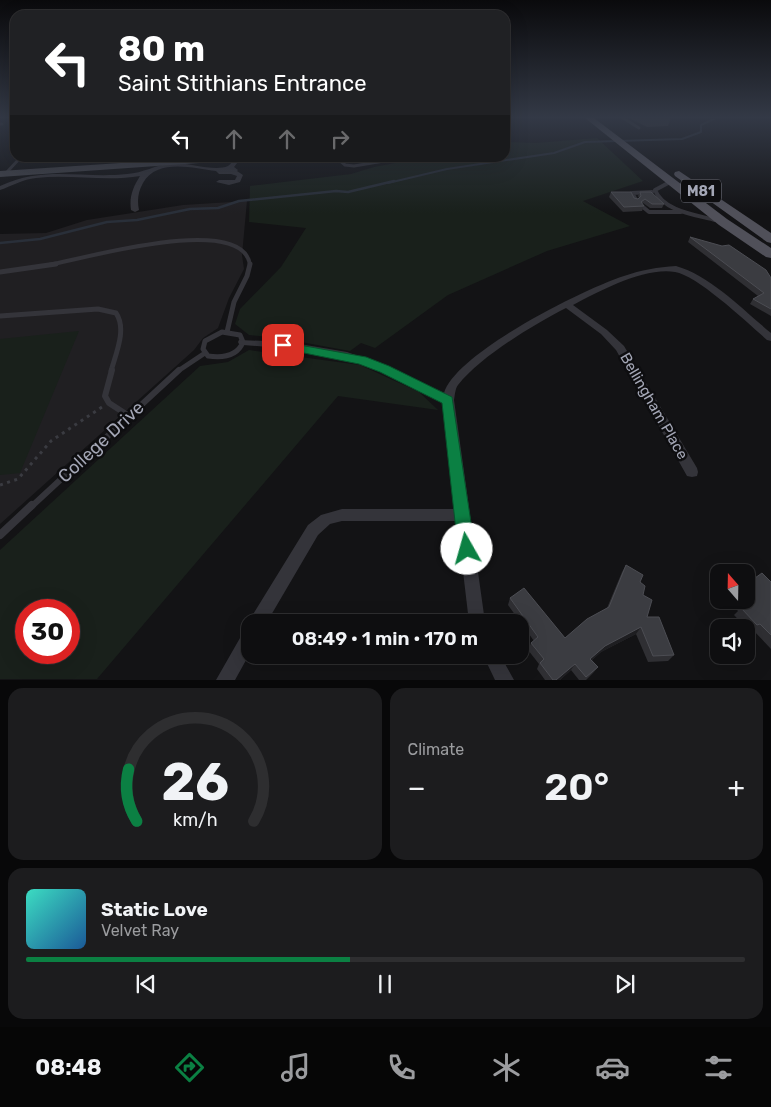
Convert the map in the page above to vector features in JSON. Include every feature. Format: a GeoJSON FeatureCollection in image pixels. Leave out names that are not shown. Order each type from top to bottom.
{"type":"FeatureCollection","features":[{"type":"Feature","properties":{"kind":"main road","name":"M81"},"geometry":{"type":"LineString","coordinates":[[634,150],[670,182],[723,222],[771,254]]}},
{"type":"Feature","properties":{"kind":"main road","name":"M81"},"geometry":{"type":"LineString","coordinates":[[638,150],[771,239]]}},
{"type":"Feature","properties":{"kind":"main road"},"geometry":{"type":"LineString","coordinates":[[2,173],[146,162]]}},
{"type":"Feature","properties":{"kind":"main road"},"geometry":{"type":"LineString","coordinates":[[2,173],[168,162]]}},
{"type":"Feature","properties":{"kind":"street"},"geometry":{"type":"LineString","coordinates":[[126,177],[175,165],[219,170],[223,173],[232,170],[236,162]]}},
{"type":"Feature","properties":{"kind":"street"},"geometry":{"type":"LineString","coordinates":[[219,182],[229,183],[238,181],[240,175],[232,170]]}},
{"type":"Feature","properties":{"kind":"street"},"geometry":{"type":"LineString","coordinates":[[135,210],[133,199],[140,180],[146,173]]}},
{"type":"Feature","properties":{"kind":"street"},"geometry":{"type":"LineString","coordinates":[[0,188],[18,180],[39,176],[126,177],[140,180]]}},
{"type":"Feature","properties":{"kind":"street"},"geometry":{"type":"LineString","coordinates":[[476,614],[448,400],[450,388],[468,368],[495,348],[566,304],[634,274],[653,269],[674,268],[700,280],[771,338]]}},
{"type":"Feature","properties":{"kind":"street","name":"Bellingham Place"},"geometry":{"type":"LineString","coordinates":[[566,304],[604,332],[620,348],[692,472]]}},
{"type":"Feature","properties":{"kind":"street"},"geometry":{"type":"LineString","coordinates":[[243,342],[297,347],[362,360],[385,369],[448,400]]}},
{"type":"Feature","properties":{"kind":"street"},"geometry":{"type":"LineString","coordinates":[[263,614],[313,530],[326,519],[342,515],[462,515]]}},
{"type":"Feature","properties":{"kind":"street"},"geometry":{"type":"LineString","coordinates":[[225,680],[241,652]]}},
{"type":"Feature","properties":{"kind":"street"},"geometry":{"type":"LineString","coordinates":[[496,664],[505,680]]}},
{"type":"Feature","properties":{"kind":"lane"},"geometry":{"type":"LineString","coordinates":[[2,173],[15,162]]}},
{"type":"Feature","properties":{"kind":"lane"},"geometry":{"type":"LineString","coordinates":[[342,162],[345,165],[354,166],[378,162]]}},
{"type":"Feature","properties":{"kind":"lane"},"geometry":{"type":"LineString","coordinates":[[636,200],[633,192],[655,192],[670,182]]}},
{"type":"Feature","properties":{"kind":"lane"},"geometry":{"type":"LineString","coordinates":[[655,192],[668,204],[686,212],[723,222]]}},
{"type":"Feature","properties":{"kind":"lane"},"geometry":{"type":"LineString","coordinates":[[643,207],[649,212],[686,212]]}},
{"type":"Feature","properties":{"kind":"lane"},"geometry":{"type":"LineString","coordinates":[[0,272],[53,264],[142,246],[190,240],[217,240],[239,247],[247,254],[250,266],[234,304],[227,332]]}},
{"type":"Feature","properties":{"kind":"lane"},"geometry":{"type":"LineString","coordinates":[[0,316],[98,310],[116,313],[121,320],[121,332],[105,396],[109,403],[129,416]]}},
{"type":"Feature","properties":{"kind":"lane"},"geometry":{"type":"LineString","coordinates":[[227,332],[240,335],[243,342],[238,350],[227,356],[214,357],[205,353],[203,345],[205,341],[216,334],[227,332]]}},
{"type":"Feature","properties":{"kind":"lane","name":"College Drive"},"geometry":{"type":"LineString","coordinates":[[0,535],[183,366],[205,353]]}},
{"type":"Feature","properties":{"kind":"path"},"geometry":{"type":"LineString","coordinates":[[0,485],[18,479],[51,441],[109,403]]}},
{"type":"Feature","properties":{"kind":"shaded area"},"geometry":{"type":"Polygon","coordinates":[[[510,150],[610,150],[643,181],[583,201],[630,226],[547,251],[448,295],[375,348],[361,343],[350,351],[279,338],[249,335],[235,324],[240,309],[281,267],[306,228],[249,222],[250,186],[351,174],[401,162],[510,162],[510,150]]]}},
{"type":"Feature","properties":{"kind":"shaded area"},"geometry":{"type":"Polygon","coordinates":[[[247,201],[242,255],[244,269],[229,298],[218,328],[203,338],[194,350],[0,524],[0,234],[46,233],[87,220],[183,205],[247,201]]]}},
{"type":"Feature","properties":{"kind":"shaded area"},"geometry":{"type":"Polygon","coordinates":[[[79,331],[20,473],[0,475],[0,339],[79,331]]]}},
{"type":"Feature","properties":{"kind":"shaded area"},"geometry":{"type":"Polygon","coordinates":[[[249,350],[360,365],[419,392],[438,410],[338,396],[97,679],[0,679],[0,550],[200,366],[228,362],[249,350]]]}},
{"type":"Feature","properties":{"kind":"building"},"geometry":{"type":"Polygon","coordinates":[[[611,192],[631,192],[634,198],[638,199],[641,196],[640,192],[651,192],[664,204],[652,204],[645,199],[641,202],[644,206],[624,207],[611,192]]]}},
{"type":"Feature","properties":{"kind":"building"},"geometry":{"type":"Polygon","coordinates":[[[690,237],[722,246],[729,245],[766,270],[771,278],[771,309],[753,299],[764,293],[690,237]]]}},
{"type":"Feature","properties":{"kind":"building"},"geometry":{"type":"Polygon","coordinates":[[[626,565],[643,575],[640,582],[645,586],[643,595],[652,600],[647,617],[659,617],[674,655],[653,656],[641,627],[605,646],[590,659],[598,667],[586,677],[575,664],[556,680],[553,680],[540,663],[544,659],[531,643],[538,637],[529,624],[529,614],[521,614],[510,598],[524,588],[565,638],[587,619],[609,607],[626,565]]]}},
{"type":"Feature","properties":{"kind":"building"},"geometry":{"type":"Polygon","coordinates":[[[762,573],[771,582],[771,635],[760,624],[757,625],[755,619],[751,619],[742,609],[755,609],[755,578],[762,573]]]}},
{"type":"Feature","properties":{"kind":"waterway"},"geometry":{"type":"LineString","coordinates":[[510,160],[554,153],[563,150]]}},
{"type":"Feature","properties":{"kind":"waterway"},"geometry":{"type":"LineString","coordinates":[[388,183],[447,169],[494,162]]}},
{"type":"Feature","properties":{"kind":"waterway"},"geometry":{"type":"LineString","coordinates":[[0,243],[40,239],[107,222],[137,220],[190,209],[218,208],[239,201],[336,191],[348,192],[394,181]]}},
{"type":"Feature","properties":{"kind":"route"},"geometry":{"type":"LineString","coordinates":[[283,345],[362,360],[385,369],[448,400],[467,549]]}}]}
